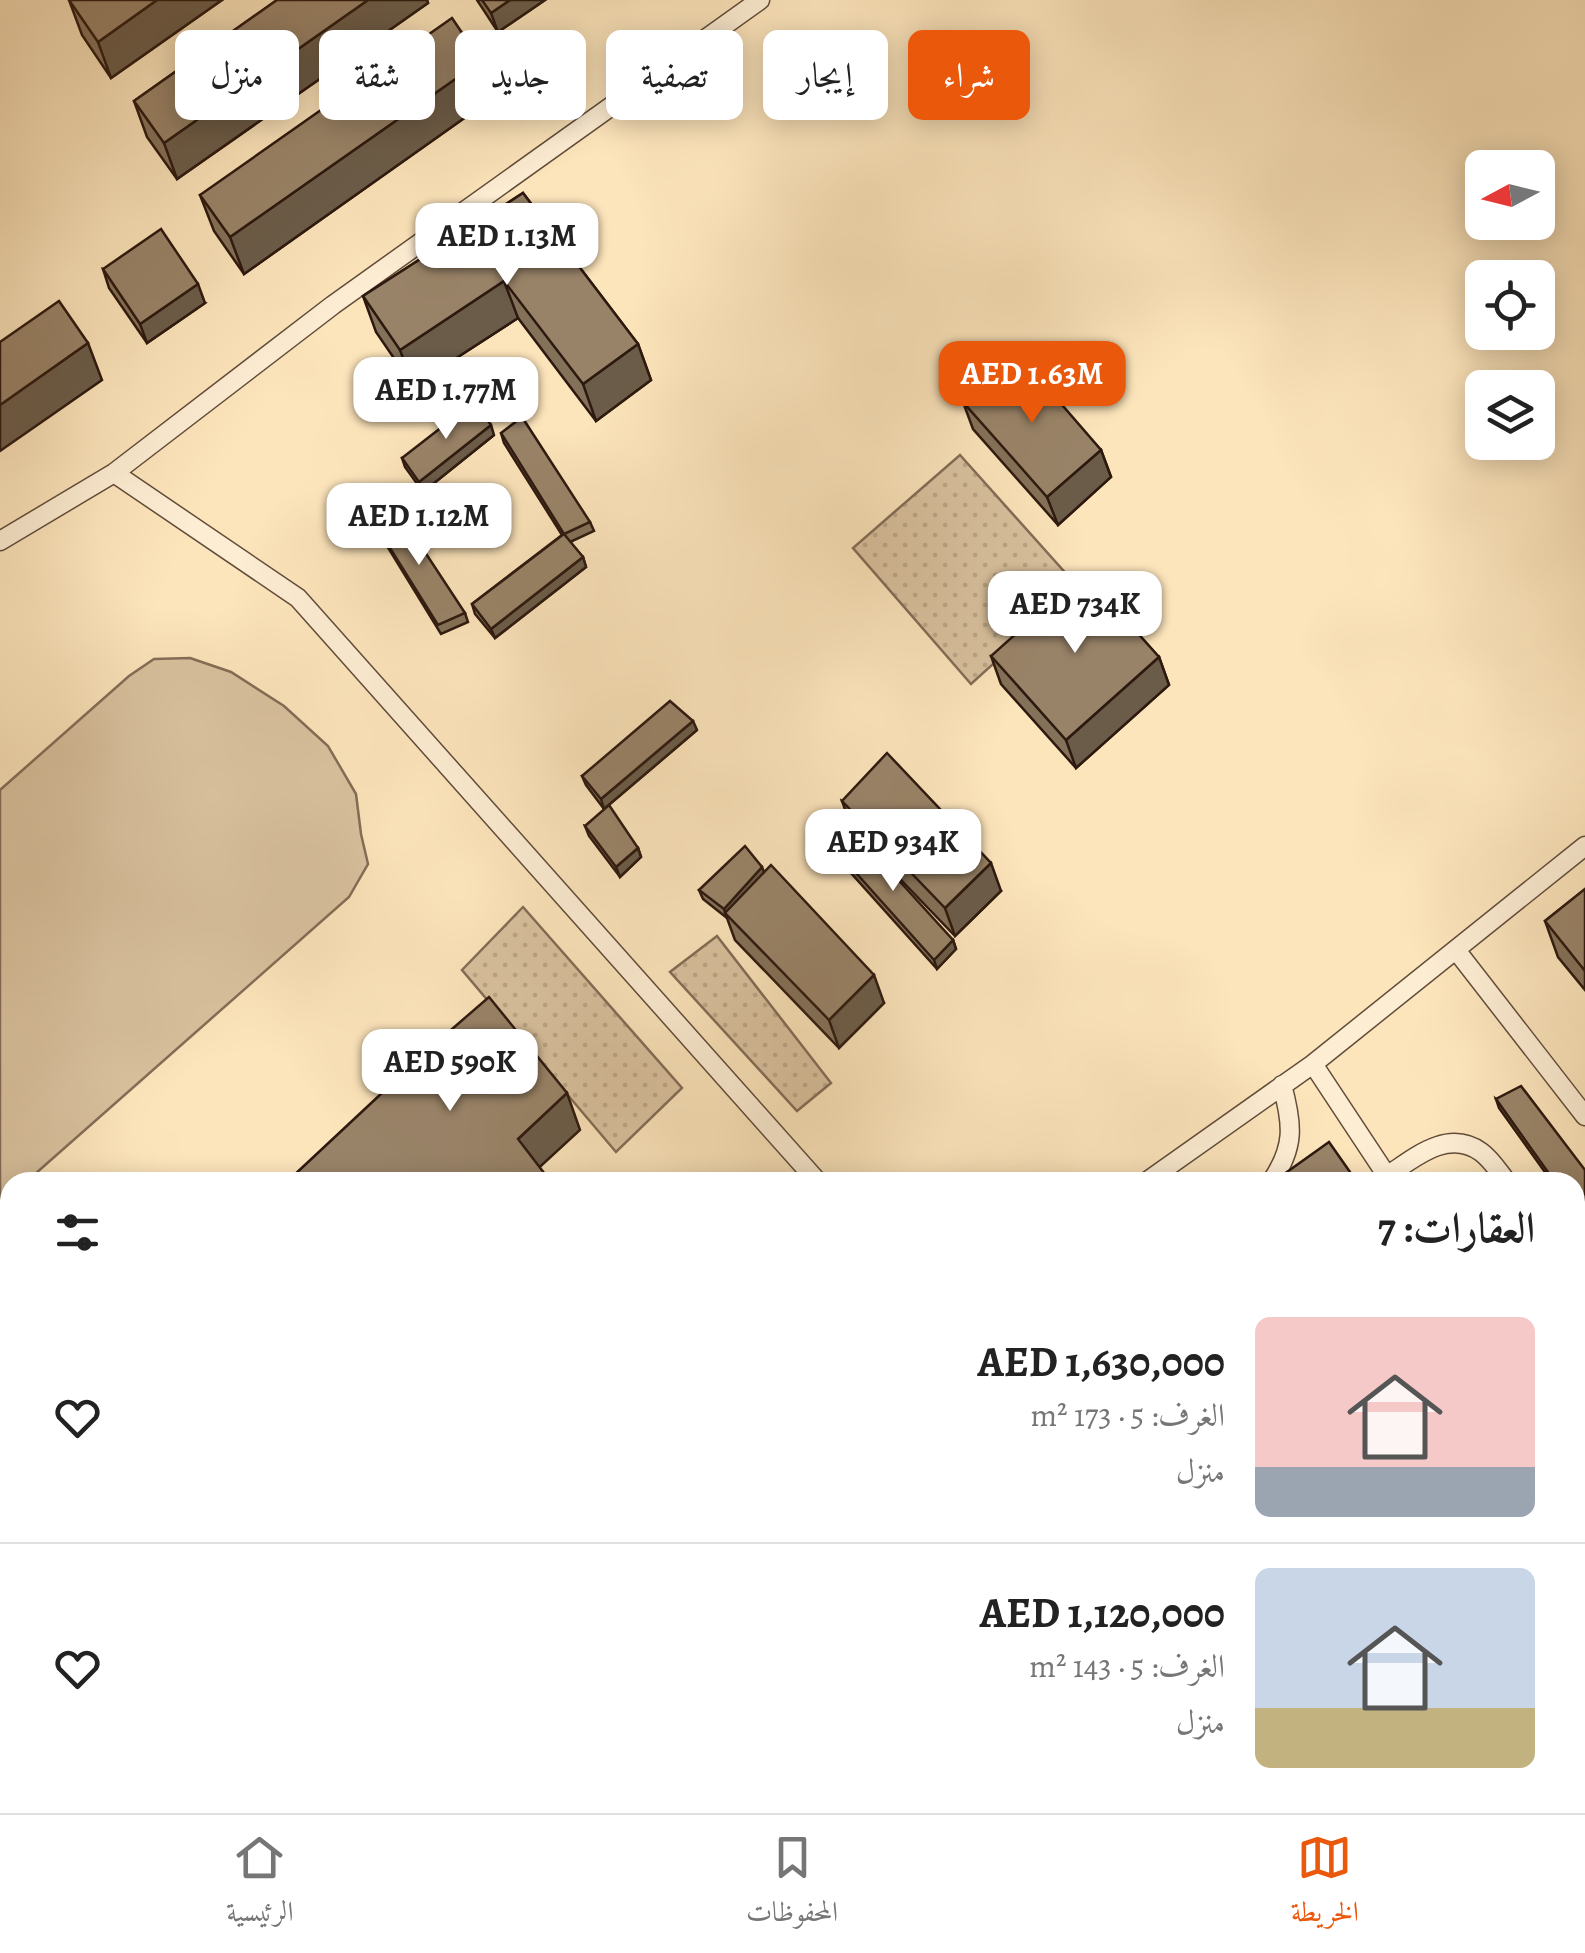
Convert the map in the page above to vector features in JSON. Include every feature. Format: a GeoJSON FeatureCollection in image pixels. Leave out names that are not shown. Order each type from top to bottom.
{"type":"FeatureCollection","features":[{"type":"Feature","properties":{"kind":"lane"},"geometry":{"type":"LineString","coordinates":[[0,541],[114,473],[332,305],[760,0]]}},
{"type":"Feature","properties":{"kind":"lane"},"geometry":{"type":"LineString","coordinates":[[114,473],[298,598],[809,1172]]}},
{"type":"Feature","properties":{"kind":"lane"},"geometry":{"type":"LineString","coordinates":[[1160,1172],[1313,1064],[1585,846]]}},
{"type":"Feature","properties":{"kind":"lane"},"geometry":{"type":"LineString","coordinates":[[1456,950],[1585,1116]]}},
{"type":"Feature","properties":{"kind":"lane"},"geometry":{"type":"LineString","coordinates":[[1313,1064],[1384,1172]]}},
{"type":"Feature","properties":{"kind":"lane"},"geometry":{"type":"LineString","coordinates":[[1276,1172],[1288,1151],[1291,1117],[1282,1085]]}},
{"type":"Feature","properties":{"kind":"lane"},"geometry":{"type":"LineString","coordinates":[[1398,1172],[1428,1150],[1454,1143],[1481,1152],[1498,1172]]}},
{"type":"Feature","properties":{"kind":"shaded area"},"geometry":{"type":"Polygon","coordinates":[[[960,455],[1078,587],[971,684],[853,548],[960,455]]]}},
{"type":"Feature","properties":{"kind":"shaded area"},"geometry":{"type":"Polygon","coordinates":[[[190,658],[231,672],[284,706],[328,746],[356,794],[368,864],[349,897],[37,1172],[0,1172],[0,790],[129,676],[154,659],[190,658]]]}},
{"type":"Feature","properties":{"kind":"shaded area"},"geometry":{"type":"Polygon","coordinates":[[[523,907],[682,1088],[616,1152],[462,970],[523,907]]]}},
{"type":"Feature","properties":{"kind":"shaded area"},"geometry":{"type":"Polygon","coordinates":[[[717,936],[831,1083],[797,1111],[670,972],[717,936]]]}},
{"type":"Feature","properties":{"kind":"building"},"geometry":{"type":"Polygon","coordinates":[[[69,0],[157,0],[98,42],[69,0]]]}},
{"type":"Feature","properties":{"kind":"building"},"geometry":{"type":"Polygon","coordinates":[[[277,0],[368,0],[325,30],[319,30],[319,34],[299,48],[299,30],[235,30],[277,0]]]}},
{"type":"Feature","properties":{"kind":"building"},"geometry":{"type":"Polygon","coordinates":[[[482,0],[510,0],[491,13],[482,0]]]}},
{"type":"Feature","properties":{"kind":"building"},"geometry":{"type":"Polygon","coordinates":[[[452,18],[460,30],[455,30],[455,79],[435,93],[435,30],[452,18]]]}},
{"type":"Feature","properties":{"kind":"building"},"geometry":{"type":"Polygon","coordinates":[[[175,72],[175,120],[197,120],[164,143],[134,101],[175,72]]]}},
{"type":"Feature","properties":{"kind":"building"},"geometry":{"type":"Polygon","coordinates":[[[319,111],[319,120],[397,120],[230,237],[200,195],[319,111]]]}},
{"type":"Feature","properties":{"kind":"building"},"geometry":{"type":"Polygon","coordinates":[[[523,193],[638,344],[583,384],[504,281],[400,350],[363,296],[523,193]]]}},
{"type":"Feature","properties":{"kind":"building"},"geometry":{"type":"Polygon","coordinates":[[[161,229],[198,284],[140,324],[103,269],[161,229]]]}},
{"type":"Feature","properties":{"kind":"building"},"geometry":{"type":"Polygon","coordinates":[[[59,301],[88,343],[0,405],[0,342],[59,301]]]}},
{"type":"Feature","properties":{"kind":"building"},"geometry":{"type":"Polygon","coordinates":[[[1018,354],[1101,450],[1047,497],[963,402],[1018,354]]]}},
{"type":"Feature","properties":{"kind":"building"},"geometry":{"type":"Polygon","coordinates":[[[474,402],[491,425],[419,482],[402,458],[474,402]]]}},
{"type":"Feature","properties":{"kind":"building"},"geometry":{"type":"Polygon","coordinates":[[[522,417],[590,522],[564,534],[501,433],[522,417]]]}},
{"type":"Feature","properties":{"kind":"building"},"geometry":{"type":"Polygon","coordinates":[[[396,508],[465,613],[438,625],[375,524],[396,508]]]}},
{"type":"Feature","properties":{"kind":"building"},"geometry":{"type":"Polygon","coordinates":[[[564,534],[583,557],[491,629],[472,604],[564,534]]]}},
{"type":"Feature","properties":{"kind":"building"},"geometry":{"type":"Polygon","coordinates":[[[1084,573],[1159,657],[1066,740],[991,656],[1084,573]]]}},
{"type":"Feature","properties":{"kind":"building"},"geometry":{"type":"Polygon","coordinates":[[[670,701],[693,721],[601,799],[582,776],[670,701]]]}},
{"type":"Feature","properties":{"kind":"building"},"geometry":{"type":"Polygon","coordinates":[[[887,753],[991,863],[945,908],[842,801],[887,753]]]}},
{"type":"Feature","properties":{"kind":"building"},"geometry":{"type":"Polygon","coordinates":[[[609,805],[638,848],[616,867],[585,826],[609,805]]]}},
{"type":"Feature","properties":{"kind":"building"},"geometry":{"type":"Polygon","coordinates":[[[852,829],[953,940],[934,960],[831,845],[852,829]]]}},
{"type":"Feature","properties":{"kind":"building"},"geometry":{"type":"Polygon","coordinates":[[[745,846],[762,867],[724,909],[699,890],[745,846]]]}},
{"type":"Feature","properties":{"kind":"building"},"geometry":{"type":"Polygon","coordinates":[[[771,865],[874,975],[829,1020],[725,913],[771,865]]]}},
{"type":"Feature","properties":{"kind":"building"},"geometry":{"type":"Polygon","coordinates":[[[1585,889],[1585,971],[1545,921],[1585,889]]]}},
{"type":"Feature","properties":{"kind":"building"},"geometry":{"type":"Polygon","coordinates":[[[489,997],[567,1093],[518,1139],[543,1172],[297,1172],[489,997]]]}},
{"type":"Feature","properties":{"kind":"building"},"geometry":{"type":"Polygon","coordinates":[[[1521,1086],[1585,1172],[1548,1172],[1496,1099],[1521,1086]]]}},
{"type":"Feature","properties":{"kind":"building"},"geometry":{"type":"Polygon","coordinates":[[[1329,1142],[1350,1172],[1287,1172],[1329,1142]]]}}]}
